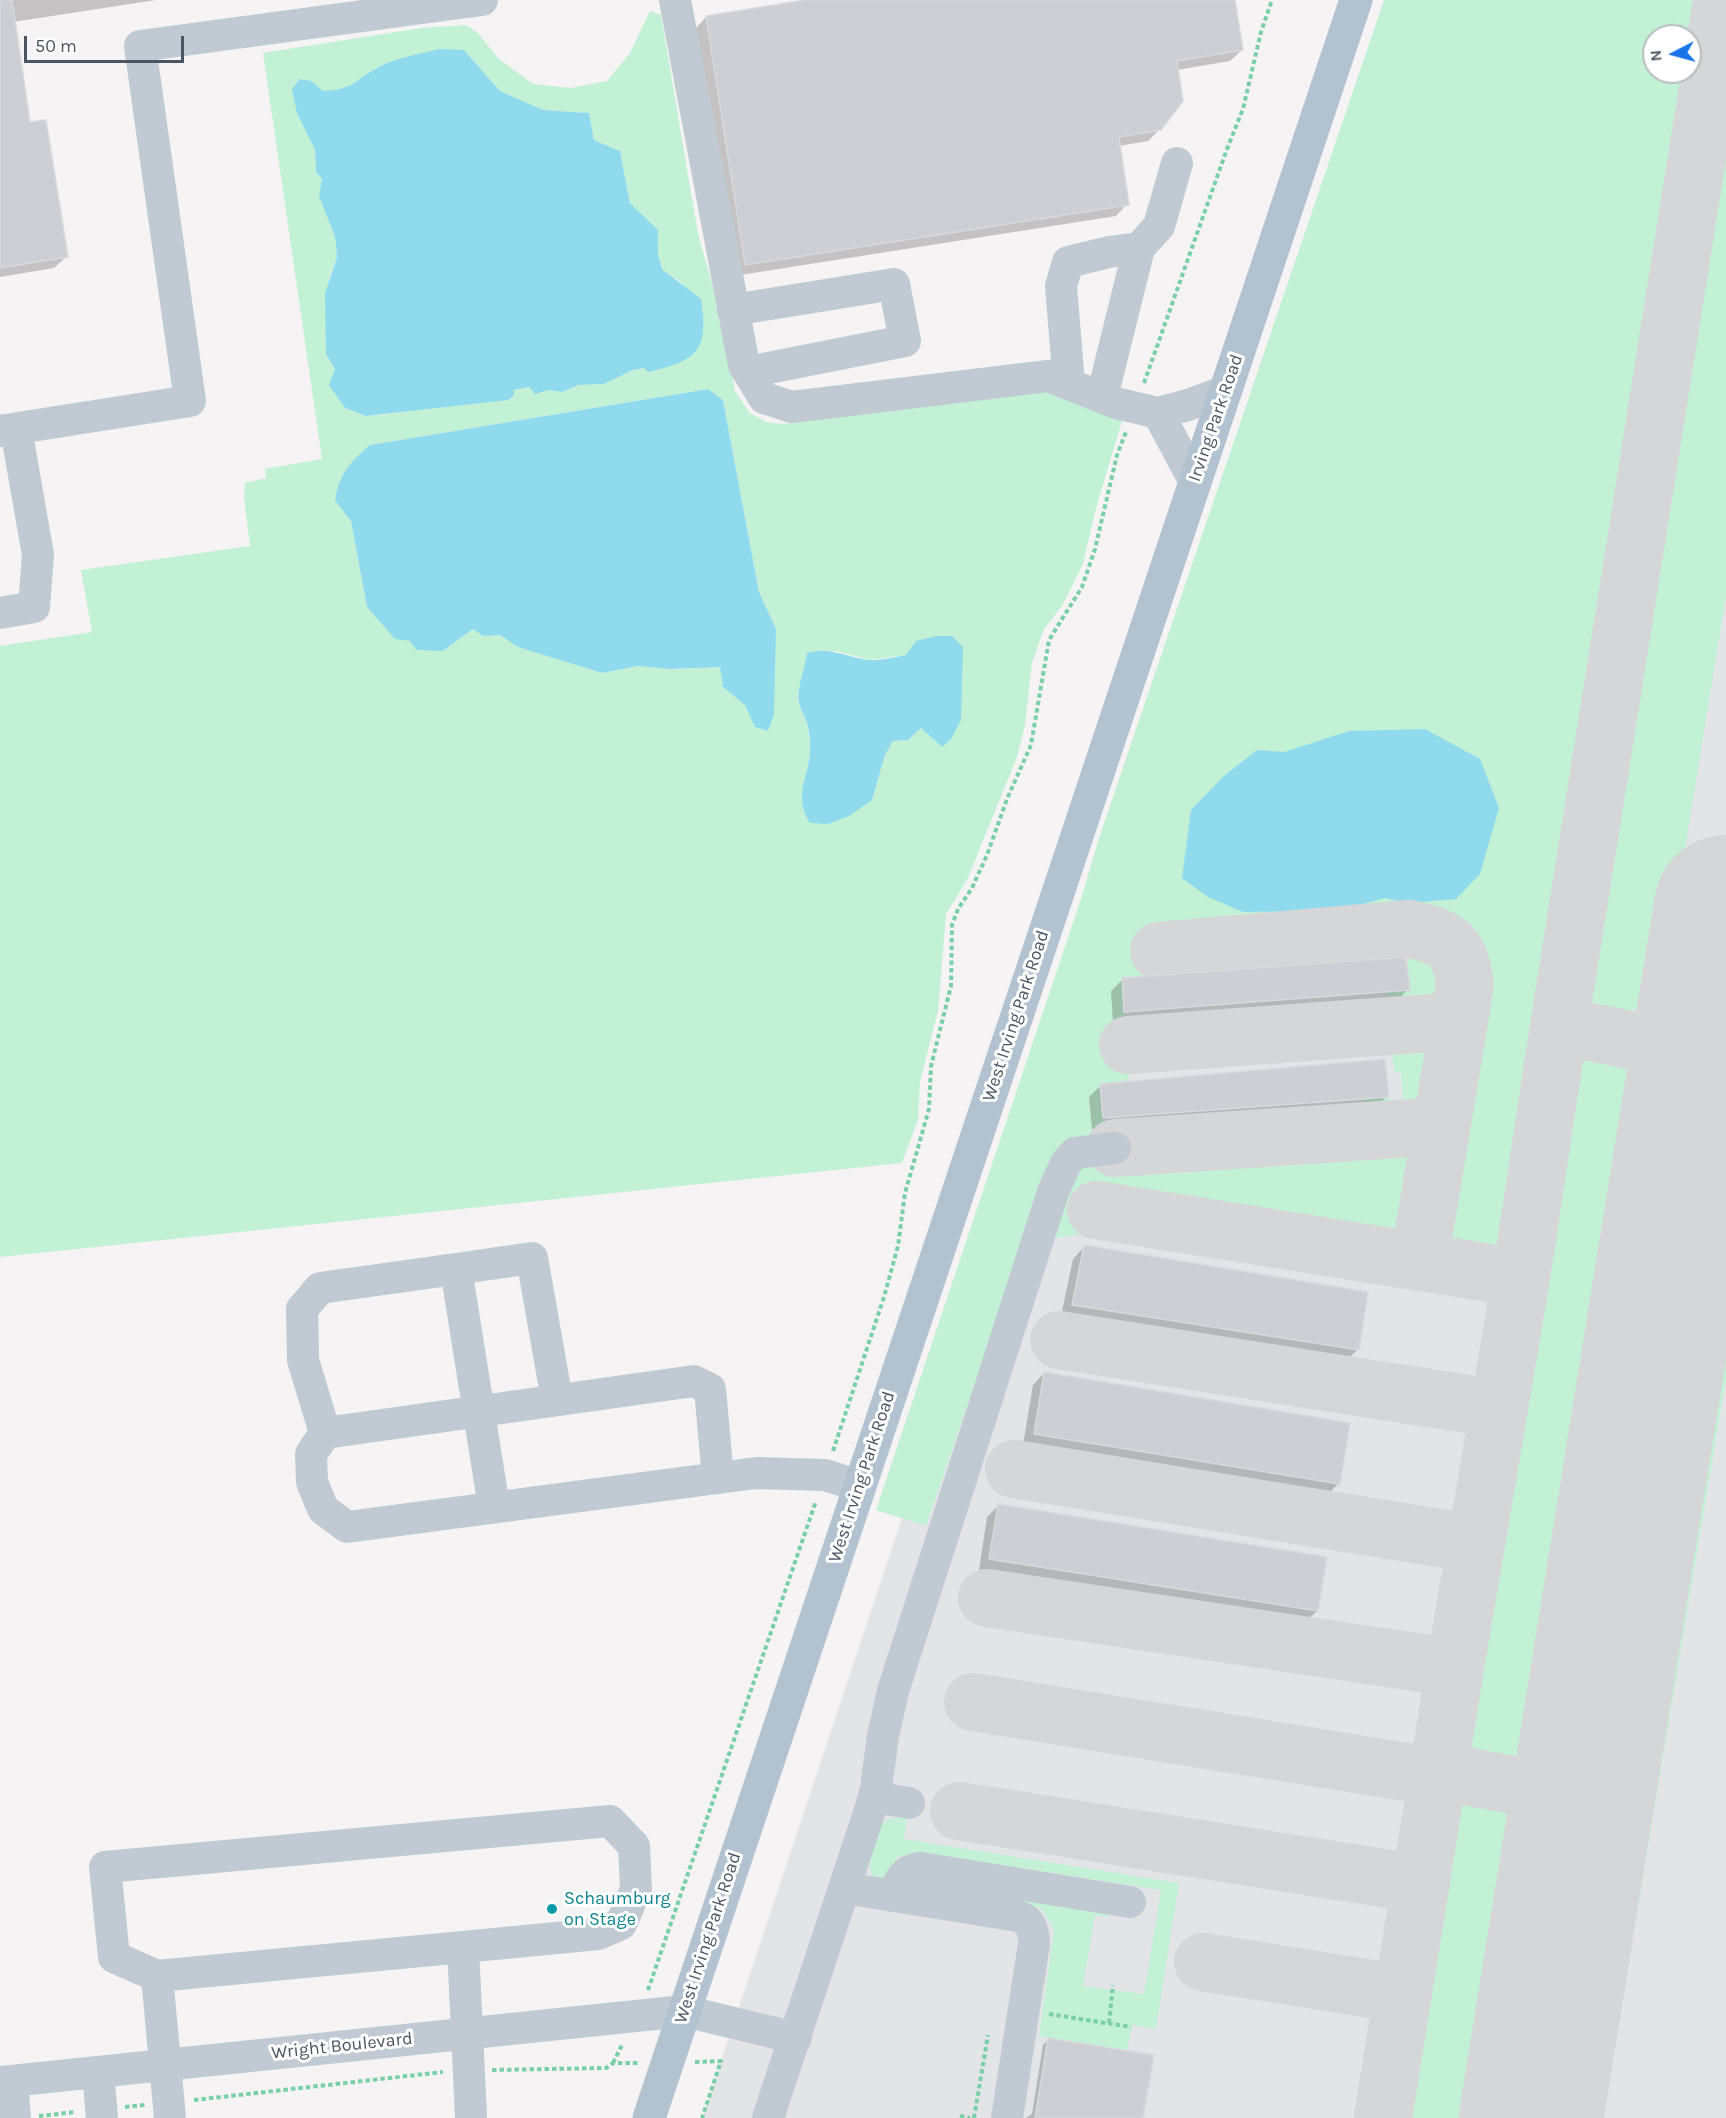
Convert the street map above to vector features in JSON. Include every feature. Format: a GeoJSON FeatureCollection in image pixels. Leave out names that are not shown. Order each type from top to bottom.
{"type":"FeatureCollection","features":[{"type":"Feature","properties":{"kind":"main road","name":"Irving Park Road"},"geometry":{"type":"LineString","coordinates":[[1076,836],[1356,0]]}},
{"type":"Feature","properties":{"kind":"main road","name":"West Irving Park Road"},"geometry":{"type":"LineString","coordinates":[[649,2118],[1076,836]]}},
{"type":"Feature","properties":{"kind":"street"},"geometry":{"type":"LineString","coordinates":[[0,613],[34,608],[38,555],[13,487],[8,430],[190,401],[140,46],[482,0]]}},
{"type":"Feature","properties":{"kind":"street"},"geometry":{"type":"LineString","coordinates":[[675,0],[744,364],[764,398],[792,407],[1048,376],[1102,397],[1146,410],[1188,405],[1226,391]]}},
{"type":"Feature","properties":{"kind":"street"},"geometry":{"type":"LineString","coordinates":[[1102,397],[1139,248],[1159,226],[1177,163]]}},
{"type":"Feature","properties":{"kind":"street"},"geometry":{"type":"LineString","coordinates":[[1069,384],[1061,286],[1068,262],[1109,252],[1139,248]]}},
{"type":"Feature","properties":{"kind":"street"},"geometry":{"type":"LineString","coordinates":[[733,310],[894,284],[905,341],[748,372]]}},
{"type":"Feature","properties":{"kind":"street"},"geometry":{"type":"LineString","coordinates":[[1146,410],[1195,482]]}},
{"type":"Feature","properties":{"kind":"street"},"geometry":{"type":"LineString","coordinates":[[768,2118],[874,1797],[892,1691],[1053,1192],[1066,1163],[1075,1153],[1115,1148]]}},
{"type":"Feature","properties":{"kind":"street"},"geometry":{"type":"LineString","coordinates":[[325,1433],[303,1360],[302,1309],[320,1288],[532,1258],[557,1400]]}},
{"type":"Feature","properties":{"kind":"street"},"geometry":{"type":"LineString","coordinates":[[456,1269],[494,1507]]}},
{"type":"Feature","properties":{"kind":"street"},"geometry":{"type":"LineString","coordinates":[[718,1478],[710,1389],[694,1381],[325,1433],[311,1454],[312,1482],[323,1509],[346,1527],[756,1473],[825,1475],[859,1486]]}},
{"type":"Feature","properties":{"kind":"street"},"geometry":{"type":"LineString","coordinates":[[874,1797],[909,1803]]}},
{"type":"Feature","properties":{"kind":"street"},"geometry":{"type":"LineString","coordinates":[[610,1821],[634,1846],[636,1889],[621,1924],[598,1934],[157,1976],[114,1957],[105,1867],[610,1821]]}},
{"type":"Feature","properties":{"kind":"street"},"geometry":{"type":"LineString","coordinates":[[893,1896],[902,1876],[909,1870],[921,1868],[1130,1902]]}},
{"type":"Feature","properties":{"kind":"street"},"geometry":{"type":"LineString","coordinates":[[845,1888],[1018,1916],[1030,1925],[1034,1938],[1032,1960],[1007,2118]]}},
{"type":"Feature","properties":{"kind":"street"},"geometry":{"type":"LineString","coordinates":[[463,1947],[469,2071],[475,2118]]}},
{"type":"Feature","properties":{"kind":"street"},"geometry":{"type":"LineString","coordinates":[[157,1976],[170,2110]]}},
{"type":"Feature","properties":{"kind":"street","name":"Wright Boulevard"},"geometry":{"type":"LineString","coordinates":[[6,2081],[684,2011],[796,2038]]}},
{"type":"Feature","properties":{"kind":"street"},"geometry":{"type":"LineString","coordinates":[[98,2072],[102,2114]]}},
{"type":"Feature","properties":{"kind":"street"},"geometry":{"type":"LineString","coordinates":[[6,2081],[26,2117]]}},
{"type":"Feature","properties":{"kind":"path"},"geometry":{"type":"LineString","coordinates":[[653,1979],[884,1297],[898,1246],[905,1193],[929,1109],[932,1066],[951,986],[952,925],[987,855],[1006,799],[1031,745],[1049,640],[1082,586],[1095,549],[1117,455],[1146,410],[1227,149],[1243,110],[1261,32],[1272,0]]}},
{"type":"Feature","properties":{"kind":"path"},"geometry":{"type":"LineString","coordinates":[[1109,2024],[1113,1985]]}},
{"type":"Feature","properties":{"kind":"path"},"geometry":{"type":"LineString","coordinates":[[1040,2013],[1131,2027]]}},
{"type":"Feature","properties":{"kind":"path"},"geometry":{"type":"LineString","coordinates":[[960,2116],[972,2118],[988,2035]]}},
{"type":"Feature","properties":{"kind":"path"},"geometry":{"type":"LineString","coordinates":[[702,2118],[721,2061]]}},
{"type":"Feature","properties":{"kind":"path"},"geometry":{"type":"LineString","coordinates":[[26,2117],[170,2110],[437,2073],[606,2068],[613,2064]]}},
{"type":"Feature","properties":{"kind":"shaded area"},"geometry":{"type":"Polygon","coordinates":[[[1411,0],[1726,0],[1726,2118],[702,2118],[1411,0]]]}},
{"type":"Feature","properties":{"kind":"green space"},"geometry":{"type":"Polygon","coordinates":[[[1384,0],[1705,0],[1701,24],[1642,24],[1642,84],[1691,84],[1506,1232],[1497,1245],[1472,1254],[1454,1248],[1448,1237],[1445,1211],[1479,1010],[1480,975],[1475,949],[1463,934],[1440,921],[1337,911],[1145,937],[1146,976],[1122,978],[1129,1081],[1100,1084],[1105,1141],[1051,1160],[926,1526],[876,1510],[1081,899],[1099,838],[1384,0]]]}},
{"type":"Feature","properties":{"kind":"green space"},"geometry":{"type":"Polygon","coordinates":[[[650,11],[661,15],[698,234],[724,326],[735,391],[750,413],[766,422],[783,424],[1015,389],[1043,391],[1123,418],[1096,508],[1083,564],[1062,606],[1044,629],[1032,663],[1025,725],[1017,757],[967,880],[946,914],[938,1011],[920,1082],[918,1120],[902,1163],[0,1257],[0,646],[92,632],[81,570],[250,546],[244,498],[245,483],[266,478],[265,469],[322,459],[263,53],[421,28],[466,25],[478,33],[499,59],[533,84],[571,88],[607,81],[630,53],[650,11]],[[464,50],[379,67],[352,86],[339,91],[322,91],[311,81],[316,172],[322,179],[320,196],[335,237],[337,257],[329,278],[326,354],[335,369],[345,408],[366,416],[390,414],[530,387],[535,394],[549,390],[562,392],[577,385],[604,384],[633,370],[644,368],[682,283],[662,269],[658,254],[658,230],[630,203],[620,151],[594,140],[589,113],[542,110],[500,91],[464,50]],[[708,389],[370,445],[351,521],[367,607],[410,641],[443,651],[473,629],[483,636],[500,635],[519,647],[602,673],[638,666],[671,669],[721,667],[723,687],[751,709],[755,727],[768,731],[776,629],[759,592],[723,400],[708,389]],[[916,641],[907,655],[870,660],[836,651],[807,653],[798,703],[807,722],[811,750],[802,795],[872,800],[885,755],[893,741],[908,740],[921,728],[942,746],[916,641]]]}},
{"type":"Feature","properties":{"kind":"green space"},"geometry":{"type":"Polygon","coordinates":[[[1726,113],[1726,596],[1663,983],[1657,996],[1650,1003],[1634,1010],[1615,1013],[1600,1008],[1594,1003],[1585,978],[1726,113]]]}},
{"type":"Feature","properties":{"kind":"green space"},"geometry":{"type":"Polygon","coordinates":[[[1407,943],[1434,948],[1443,952],[1448,959],[1452,977],[1448,1003],[1427,1011],[1390,1013],[1386,992],[1410,989],[1406,958],[1398,958],[1396,945],[1407,943]]]}},
{"type":"Feature","properties":{"kind":"green space"},"geometry":{"type":"Polygon","coordinates":[[[1410,1032],[1423,1034],[1437,1044],[1439,1059],[1432,1107],[1410,1116],[1383,1119],[1366,1117],[1362,1107],[1363,1099],[1389,1097],[1392,1102],[1403,1101],[1401,1073],[1394,1072],[1391,1043],[1401,1035],[1410,1032]]]}},
{"type":"Feature","properties":{"kind":"green space"},"geometry":{"type":"Polygon","coordinates":[[[1597,1050],[1612,1051],[1625,1057],[1635,1069],[1646,1097],[1545,1717],[1534,1743],[1527,1752],[1508,1763],[1496,1763],[1484,1760],[1471,1752],[1466,1731],[1574,1066],[1579,1057],[1597,1050]]]}},
{"type":"Feature","properties":{"kind":"green space"},"geometry":{"type":"Polygon","coordinates":[[[1410,1138],[1418,1144],[1422,1152],[1423,1169],[1420,1192],[1410,1231],[1393,1236],[1374,1236],[1093,1189],[1088,1233],[1051,1239],[1072,1170],[1095,1163],[1410,1138]]]}},
{"type":"Feature","properties":{"kind":"green space"},"geometry":{"type":"Polygon","coordinates":[[[1726,1219],[1726,1379],[1603,2118],[1581,2118],[1726,1219]]]}},
{"type":"Feature","properties":{"kind":"green space"},"geometry":{"type":"Polygon","coordinates":[[[1477,1797],[1506,1807],[1518,1818],[1525,1835],[1526,1847],[1483,2118],[1403,2118],[1453,1814],[1459,1805],[1477,1797]]]}},
{"type":"Feature","properties":{"kind":"green space"},"geometry":{"type":"Polygon","coordinates":[[[907,1817],[904,1839],[1179,1883],[1156,2029],[1132,2025],[1127,2051],[1039,2036],[1054,1930],[1042,1909],[921,1887],[921,1882],[1109,1914],[1107,1917],[1095,1915],[1083,1986],[1144,1994],[1161,1890],[920,1852],[898,1857],[881,1882],[873,1877],[870,1867],[878,1831],[886,1820],[907,1817]]]}},
{"type":"Feature","properties":{"kind":"water"},"geometry":{"type":"Polygon","coordinates":[[[439,49],[464,50],[500,91],[543,110],[589,113],[594,140],[620,151],[630,203],[658,230],[658,254],[662,269],[701,299],[703,330],[701,342],[689,358],[665,368],[648,372],[644,368],[633,370],[604,384],[578,385],[562,392],[549,390],[535,394],[529,387],[514,390],[514,395],[508,400],[366,416],[345,408],[329,385],[335,369],[326,354],[325,293],[337,257],[335,237],[319,196],[322,179],[316,172],[315,150],[297,113],[292,89],[300,79],[311,81],[323,91],[341,89],[386,64],[439,49]]]}},
{"type":"Feature","properties":{"kind":"water"},"geometry":{"type":"Polygon","coordinates":[[[708,389],[723,400],[759,592],[776,629],[774,714],[768,731],[755,727],[745,705],[723,687],[720,667],[671,669],[638,666],[602,673],[518,647],[500,635],[483,636],[473,629],[443,651],[416,650],[410,641],[395,639],[367,607],[351,521],[335,500],[343,475],[356,457],[370,445],[708,389]]]}},
{"type":"Feature","properties":{"kind":"water"},"geometry":{"type":"Polygon","coordinates":[[[936,636],[952,636],[963,647],[961,720],[951,739],[942,747],[921,728],[908,740],[893,741],[885,755],[872,800],[849,816],[828,824],[810,823],[805,813],[802,796],[809,762],[810,740],[798,698],[807,653],[824,651],[860,659],[882,659],[906,655],[916,641],[936,636]]]}},
{"type":"Feature","properties":{"kind":"water"},"geometry":{"type":"Polygon","coordinates":[[[1425,729],[1480,759],[1499,808],[1480,874],[1456,899],[1408,903],[1385,898],[1337,911],[1243,912],[1208,897],[1182,878],[1191,810],[1224,776],[1257,750],[1284,752],[1349,731],[1425,729]]]}},
{"type":"Feature","properties":{"kind":"building"},"geometry":{"type":"Polygon","coordinates":[[[0,0],[12,0],[30,122],[46,120],[68,257],[0,268],[0,0]]]}},
{"type":"Feature","properties":{"kind":"building"},"geometry":{"type":"Polygon","coordinates":[[[805,0],[1235,0],[1243,50],[1177,61],[1183,101],[1161,130],[1119,137],[1129,205],[745,265],[706,16],[805,0]]]}},
{"type":"Feature","properties":{"kind":"building"},"geometry":{"type":"Polygon","coordinates":[[[1406,957],[1410,990],[1124,1012],[1122,978],[1406,957]]]}},
{"type":"Feature","properties":{"kind":"building"},"geometry":{"type":"Polygon","coordinates":[[[1385,1059],[1389,1097],[1103,1118],[1100,1084],[1385,1059]]]}},
{"type":"Feature","properties":{"kind":"building"},"geometry":{"type":"Polygon","coordinates":[[[1084,1245],[1368,1292],[1359,1350],[1072,1305],[1084,1245]]]}},
{"type":"Feature","properties":{"kind":"building"},"geometry":{"type":"Polygon","coordinates":[[[1044,1372],[1350,1423],[1340,1484],[1034,1434],[1044,1372]]]}},
{"type":"Feature","properties":{"kind":"building"},"geometry":{"type":"Polygon","coordinates":[[[998,1504],[1327,1557],[1318,1611],[989,1559],[998,1504]]]}},
{"type":"Feature","properties":{"kind":"building"},"geometry":{"type":"Polygon","coordinates":[[[1048,2038],[1154,2055],[1143,2118],[1035,2118],[1048,2038]]]}},
{"type":"Feature","properties":{"kind":"taxiway"},"geometry":{"type":"LineString","coordinates":[[1383,2118],[1455,1668],[1521,1278],[1722,0]]}},
{"type":"Feature","properties":{"kind":"taxiway"},"geometry":{"type":"LineString","coordinates":[[1159,951],[1410,929],[1443,940],[1456,952],[1465,985],[1419,1262]]}},
{"type":"Feature","properties":{"kind":"taxiway"},"geometry":{"type":"LineString","coordinates":[[1128,1045],[1459,1021]]}},
{"type":"Feature","properties":{"kind":"taxiway"},"geometry":{"type":"LineString","coordinates":[[1559,1026],[1702,1054]]}},
{"type":"Feature","properties":{"kind":"taxiway"},"geometry":{"type":"LineString","coordinates":[[1115,1148],[1442,1126]]}},
{"type":"Feature","properties":{"kind":"taxiway"},"geometry":{"type":"LineString","coordinates":[[1096,1210],[1521,1278]]}},
{"type":"Feature","properties":{"kind":"taxiway"},"geometry":{"type":"LineString","coordinates":[[1059,1340],[1499,1409]]}},
{"type":"Feature","properties":{"kind":"taxiway"},"geometry":{"type":"LineString","coordinates":[[1014,1469],[1476,1544]]}},
{"type":"Feature","properties":{"kind":"taxiway"},"geometry":{"type":"LineString","coordinates":[[987,1598],[1455,1668]]}},
{"type":"Feature","properties":{"kind":"taxiway"},"geometry":{"type":"LineString","coordinates":[[973,1702],[1437,1777]]}},
{"type":"Feature","properties":{"kind":"taxiway"},"geometry":{"type":"LineString","coordinates":[[1438,1771],[1583,1798]]}},
{"type":"Feature","properties":{"kind":"taxiway"},"geometry":{"type":"LineString","coordinates":[[959,1811],[1421,1884]]}},
{"type":"Feature","properties":{"kind":"taxiway"},"geometry":{"type":"LineString","coordinates":[[1203,1962],[1403,1994]]}},
{"type":"Feature","properties":{"kind":"runway"},"geometry":{"type":"LineString","coordinates":[[1531,2118],[1726,907]]}},
{"type":"Feature","properties":{"kind":"place","name":"Schaumburg on Stage"},"geometry":{"type":"Point","coordinates":[552,1909]}}]}
